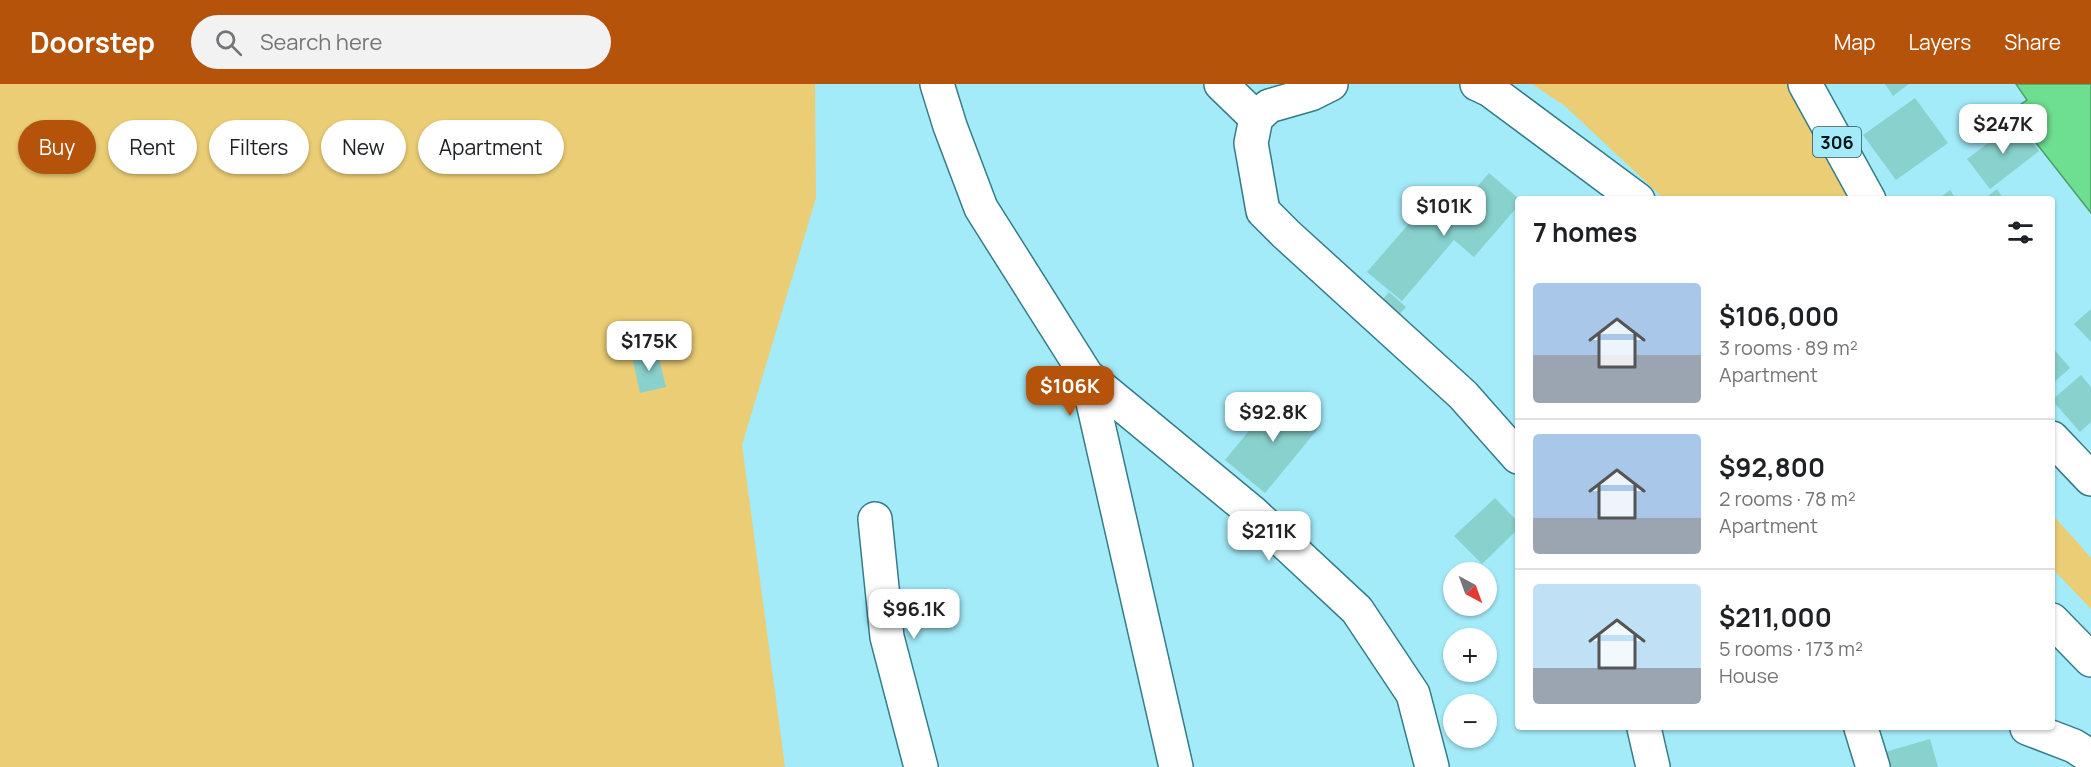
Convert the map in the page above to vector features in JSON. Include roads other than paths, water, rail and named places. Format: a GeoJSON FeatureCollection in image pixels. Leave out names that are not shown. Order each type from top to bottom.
{"type":"FeatureCollection","features":[{"type":"Feature","properties":{"kind":"street"},"geometry":{"type":"LineString","coordinates":[[937,84],[981,208],[1087,376],[1253,513],[1357,610],[1413,694],[1432,767]]}},
{"type":"Feature","properties":{"kind":"street"},"geometry":{"type":"LineString","coordinates":[[1221,84],[1256,118]]}},
{"type":"Feature","properties":{"kind":"street"},"geometry":{"type":"LineString","coordinates":[[1331,84],[1311,94],[1269,106],[1256,118],[1251,143],[1263,210],[1286,234],[1463,395],[1515,454]]}},
{"type":"Feature","properties":{"kind":"street"},"geometry":{"type":"LineString","coordinates":[[1477,84],[1490,90],[1633,196]]}},
{"type":"Feature","properties":{"kind":"street","name":"306"},"geometry":{"type":"LineString","coordinates":[[1805,84],[1867,196]]}},
{"type":"Feature","properties":{"kind":"street"},"geometry":{"type":"LineString","coordinates":[[1087,376],[1176,767]]}},
{"type":"Feature","properties":{"kind":"street"},"geometry":{"type":"LineString","coordinates":[[2055,441],[2091,479]]}},
{"type":"Feature","properties":{"kind":"street"},"geometry":{"type":"LineString","coordinates":[[875,519],[887,637],[921,767]]}},
{"type":"Feature","properties":{"kind":"street"},"geometry":{"type":"LineString","coordinates":[[2055,623],[2091,660]]}},
{"type":"Feature","properties":{"kind":"street"},"geometry":{"type":"LineString","coordinates":[[1644,730],[1653,767]]}},
{"type":"Feature","properties":{"kind":"street"},"geometry":{"type":"LineString","coordinates":[[1863,730],[1873,767]]}},
{"type":"Feature","properties":{"kind":"street"},"geometry":{"type":"LineString","coordinates":[[2032,730],[2074,746],[2091,757]]}}]}
